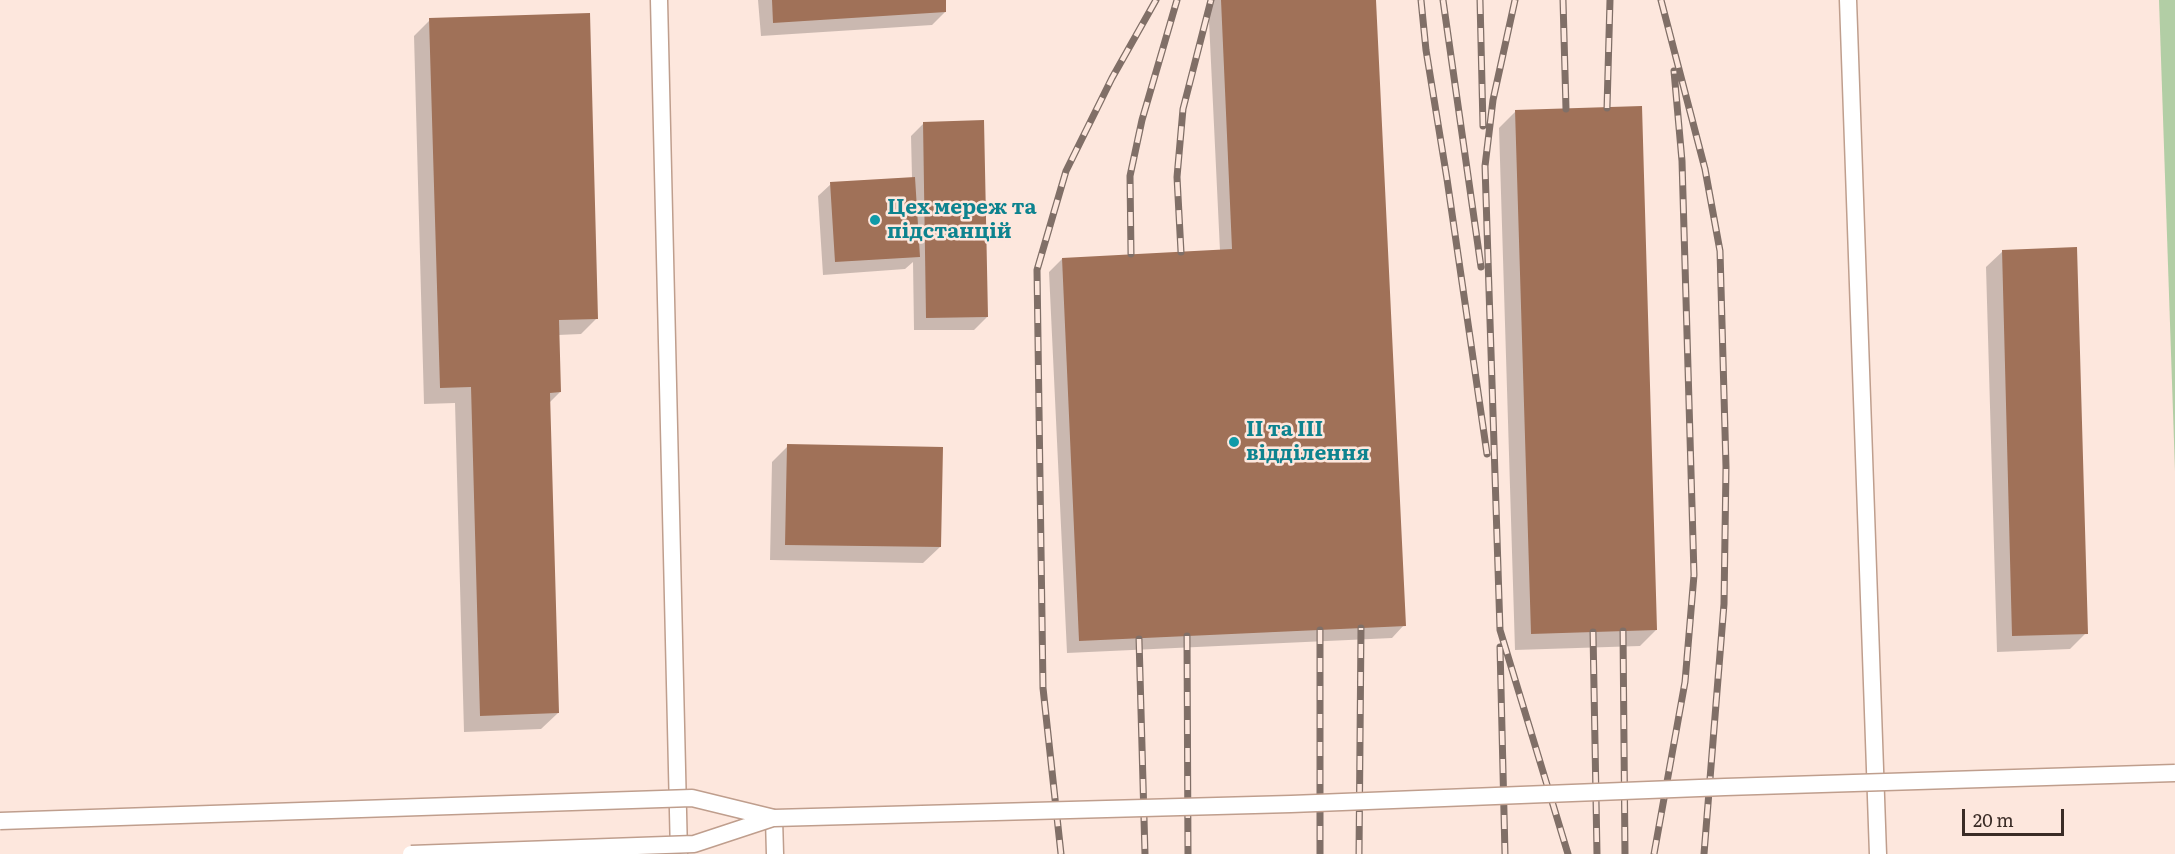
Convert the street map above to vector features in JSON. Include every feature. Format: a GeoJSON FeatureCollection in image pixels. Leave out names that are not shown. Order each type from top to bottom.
{"type":"FeatureCollection","features":[{"type":"Feature","properties":{"kind":"lane"},"geometry":{"type":"LineString","coordinates":[[658,0],[679,854]]}},
{"type":"Feature","properties":{"kind":"lane"},"geometry":{"type":"LineString","coordinates":[[1848,0],[1878,854]]}},
{"type":"Feature","properties":{"kind":"lane"},"geometry":{"type":"LineString","coordinates":[[0,821],[692,798],[774,818],[1292,804],[2175,773]]}},
{"type":"Feature","properties":{"kind":"lane"},"geometry":{"type":"LineString","coordinates":[[411,854],[694,844],[774,818]]}},
{"type":"Feature","properties":{"kind":"lane"},"geometry":{"type":"LineString","coordinates":[[774,818],[774,854]]}},
{"type":"Feature","properties":{"kind":"green space"},"geometry":{"type":"Polygon","coordinates":[[[2159,0],[2175,0],[2175,471],[2159,0]]]}},
{"type":"Feature","properties":{"kind":"building"},"geometry":{"type":"Polygon","coordinates":[[[772,0],[946,0],[946,12],[773,23],[772,0]]]}},
{"type":"Feature","properties":{"kind":"building","name":"II та III відділення"},"geometry":{"type":"Polygon","coordinates":[[[1221,0],[1376,0],[1406,626],[1079,641],[1062,258],[1232,249],[1221,0]]]}},
{"type":"Feature","properties":{"kind":"building"},"geometry":{"type":"Polygon","coordinates":[[[590,13],[598,319],[559,320],[561,392],[550,393],[559,713],[480,716],[471,387],[440,388],[429,18],[590,13]]]}},
{"type":"Feature","properties":{"kind":"building"},"geometry":{"type":"Polygon","coordinates":[[[1642,106],[1657,630],[1531,634],[1515,110],[1642,106]]]}},
{"type":"Feature","properties":{"kind":"building"},"geometry":{"type":"Polygon","coordinates":[[[984,120],[988,317],[926,318],[923,122],[984,120]]]}},
{"type":"Feature","properties":{"kind":"building","name":"Цех мереж та підстанцій"},"geometry":{"type":"Polygon","coordinates":[[[915,177],[920,257],[835,262],[830,182],[915,177]]]}},
{"type":"Feature","properties":{"kind":"building"},"geometry":{"type":"Polygon","coordinates":[[[2077,247],[2088,634],[2012,636],[2002,250],[2077,247]]]}},
{"type":"Feature","properties":{"kind":"building"},"geometry":{"type":"Polygon","coordinates":[[[787,444],[943,447],[941,547],[785,545],[787,444]]]}},
{"type":"Feature","properties":{"kind":"railway"},"geometry":{"type":"LineString","coordinates":[[1061,854],[1043,688],[1037,270],[1066,171],[1112,78],[1156,0]]}},
{"type":"Feature","properties":{"kind":"railway"},"geometry":{"type":"LineString","coordinates":[[1131,254],[1130,176],[1142,120],[1177,0]]}},
{"type":"Feature","properties":{"kind":"railway"},"geometry":{"type":"LineString","coordinates":[[1181,252],[1177,177],[1183,109],[1211,0]]}},
{"type":"Feature","properties":{"kind":"railway"},"geometry":{"type":"LineString","coordinates":[[1421,0],[1426,50],[1487,454]]}},
{"type":"Feature","properties":{"kind":"railway"},"geometry":{"type":"LineString","coordinates":[[1443,0],[1481,267]]}},
{"type":"Feature","properties":{"kind":"railway"},"geometry":{"type":"LineString","coordinates":[[1480,0],[1483,126]]}},
{"type":"Feature","properties":{"kind":"railway"},"geometry":{"type":"LineString","coordinates":[[1515,0],[1493,100],[1485,166],[1500,630],[1568,854]]}},
{"type":"Feature","properties":{"kind":"railway"},"geometry":{"type":"LineString","coordinates":[[1563,0],[1566,109]]}},
{"type":"Feature","properties":{"kind":"railway"},"geometry":{"type":"LineString","coordinates":[[1607,108],[1610,0]]}},
{"type":"Feature","properties":{"kind":"railway"},"geometry":{"type":"LineString","coordinates":[[1661,0],[1705,169],[1720,251],[1726,467],[1724,604],[1704,854]]}},
{"type":"Feature","properties":{"kind":"railway"},"geometry":{"type":"LineString","coordinates":[[1654,854],[1685,682],[1694,575],[1682,161],[1674,71]]}},
{"type":"Feature","properties":{"kind":"railway"},"geometry":{"type":"LineString","coordinates":[[1359,854],[1361,628]]}},
{"type":"Feature","properties":{"kind":"railway"},"geometry":{"type":"LineString","coordinates":[[1320,630],[1320,854]]}},
{"type":"Feature","properties":{"kind":"railway"},"geometry":{"type":"LineString","coordinates":[[1623,631],[1625,854]]}},
{"type":"Feature","properties":{"kind":"railway"},"geometry":{"type":"LineString","coordinates":[[1593,632],[1597,854]]}},
{"type":"Feature","properties":{"kind":"railway"},"geometry":{"type":"LineString","coordinates":[[1187,636],[1188,854]]}},
{"type":"Feature","properties":{"kind":"railway"},"geometry":{"type":"LineString","coordinates":[[1139,639],[1145,854]]}},
{"type":"Feature","properties":{"kind":"railway"},"geometry":{"type":"LineString","coordinates":[[1500,647],[1505,854]]}},
{"type":"Feature","properties":{"kind":"place","name":"Цех мереж та підстанцій"},"geometry":{"type":"Point","coordinates":[875,220]}},
{"type":"Feature","properties":{"kind":"place","name":"II та III відділення"},"geometry":{"type":"Point","coordinates":[1234,442]}}]}
